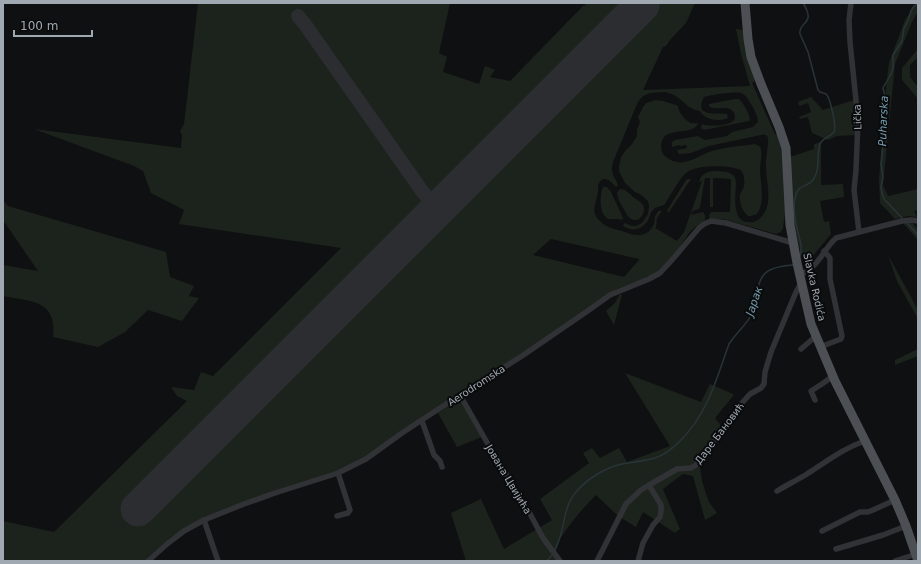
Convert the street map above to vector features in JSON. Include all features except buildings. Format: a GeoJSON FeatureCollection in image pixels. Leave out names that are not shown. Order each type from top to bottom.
{"type":"FeatureCollection","features":[{"type":"Feature","properties":{"kind":"main road","name":"Slavka Rodića"},"geometry":{"type":"LineString","coordinates":[[745,3],[751,57],[786,148],[790,225],[811,324],[833,376],[895,500],[917,557]]}},
{"type":"Feature","properties":{"kind":"street","name":"Lička"},"geometry":{"type":"LineString","coordinates":[[851,3],[850,42],[858,120],[854,190],[859,232]]}},
{"type":"Feature","properties":{"kind":"street"},"geometry":{"type":"LineString","coordinates":[[801,278],[818,261],[824,251],[836,238],[902,221],[910,220],[918,222]]}},
{"type":"Feature","properties":{"kind":"street","name":"Aerodromska"},"geometry":{"type":"LineString","coordinates":[[148,561],[178,535],[204,520],[278,492],[338,474],[366,459],[402,433],[516,360],[610,295],[660,273],[704,224],[710,222],[726,222],[793,243]]}},
{"type":"Feature","properties":{"kind":"street"},"geometry":{"type":"LineString","coordinates":[[820,347],[841,339],[842,336],[830,279],[830,258],[824,251]]}},
{"type":"Feature","properties":{"kind":"street","name":"Даре Бановић"},"geometry":{"type":"LineString","coordinates":[[597,561],[626,504],[641,490],[677,469],[691,468],[696,465],[742,403],[750,394],[761,388],[764,384],[765,372],[771,352],[801,278]]}},
{"type":"Feature","properties":{"kind":"street"},"geometry":{"type":"LineString","coordinates":[[801,349],[816,336]]}},
{"type":"Feature","properties":{"kind":"street"},"geometry":{"type":"LineString","coordinates":[[815,400],[811,391],[833,376]]}},
{"type":"Feature","properties":{"kind":"street","name":"Јована Цвијића"},"geometry":{"type":"LineString","coordinates":[[460,395],[543,538],[560,561]]}},
{"type":"Feature","properties":{"kind":"street"},"geometry":{"type":"LineString","coordinates":[[422,421],[434,455],[440,461],[442,467]]}},
{"type":"Feature","properties":{"kind":"street"},"geometry":{"type":"LineString","coordinates":[[777,491],[837,454],[865,441]]}},
{"type":"Feature","properties":{"kind":"street"},"geometry":{"type":"LineString","coordinates":[[337,516],[348,513],[350,510],[338,474]]}},
{"type":"Feature","properties":{"kind":"street"},"geometry":{"type":"LineString","coordinates":[[638,561],[643,543],[653,525],[660,517],[661,511],[660,505],[649,485]]}},
{"type":"Feature","properties":{"kind":"street"},"geometry":{"type":"LineString","coordinates":[[822,530],[860,512],[868,512],[895,500]]}},
{"type":"Feature","properties":{"kind":"street"},"geometry":{"type":"LineString","coordinates":[[204,520],[218,561]]}},
{"type":"Feature","properties":{"kind":"street"},"geometry":{"type":"LineString","coordinates":[[836,549],[883,535],[906,526]]}},
{"type":"Feature","properties":{"kind":"street"},"geometry":{"type":"LineString","coordinates":[[896,561],[917,557]]}},
{"type":"Feature","properties":{"kind":"shaded area"},"geometry":{"type":"Polygon","coordinates":[[[198,3],[450,3],[439,53],[447,57],[443,72],[479,84],[485,66],[495,70],[490,77],[510,81],[587,3],[695,3],[686,23],[666,46],[663,47],[643,90],[750,86],[736,29],[743,30],[756,80],[752,83],[783,149],[786,206],[783,228],[781,232],[776,234],[723,219],[711,220],[709,217],[710,213],[712,212],[730,212],[731,179],[713,178],[713,207],[710,207],[710,178],[705,178],[700,207],[699,209],[692,211],[691,215],[703,212],[705,215],[705,220],[689,233],[676,253],[659,271],[649,277],[617,289],[505,365],[363,458],[343,469],[282,488],[171,537],[145,561],[3,561],[3,521],[54,532],[187,401],[177,396],[171,387],[194,390],[201,372],[213,376],[341,248],[179,224],[184,210],[151,193],[143,171],[134,166],[34,129],[181,148],[182,135],[180,131],[184,124],[198,3]],[[663,92],[645,95],[637,104],[612,166],[612,172],[618,185],[616,187],[610,181],[605,179],[601,180],[598,184],[594,212],[598,219],[604,225],[609,227],[631,234],[640,235],[651,229],[654,224],[656,214],[659,211],[662,211],[657,218],[655,228],[677,241],[684,232],[702,181],[699,182],[700,179],[706,173],[719,171],[728,172],[735,177],[736,208],[741,219],[746,222],[753,222],[759,219],[766,210],[768,204],[766,160],[768,137],[766,135],[764,134],[709,146],[691,153],[679,154],[677,150],[687,148],[686,145],[672,147],[672,142],[675,140],[698,136],[705,140],[727,136],[732,132],[753,127],[758,122],[758,118],[747,97],[741,93],[738,93],[704,97],[701,104],[704,111],[708,113],[727,114],[728,118],[717,120],[705,116],[700,111],[690,107],[674,95],[663,92]],[[551,239],[533,255],[624,277],[639,260],[639,259],[551,239]]]}},
{"type":"Feature","properties":{"kind":"shaded area"},"geometry":{"type":"Polygon","coordinates":[[[915,5],[918,5],[918,11],[895,64],[883,185],[888,196],[918,189],[918,210],[914,211],[917,217],[908,216],[895,219],[880,203],[879,180],[886,87],[889,63],[905,20],[915,5]]]}},
{"type":"Feature","properties":{"kind":"shaded area"},"geometry":{"type":"Polygon","coordinates":[[[917,50],[918,57],[910,65],[910,77],[918,87],[918,99],[902,80],[902,68],[917,50]]]}},
{"type":"Feature","properties":{"kind":"shaded area"},"geometry":{"type":"Polygon","coordinates":[[[811,97],[823,110],[854,100],[856,135],[837,136],[828,140],[812,133],[808,117],[800,119],[799,117],[811,112],[808,103],[799,106],[798,102],[811,97]]]}},
{"type":"Feature","properties":{"kind":"shaded area"},"geometry":{"type":"Polygon","coordinates":[[[739,99],[744,106],[750,120],[749,121],[704,130],[701,128],[702,124],[717,126],[733,121],[735,118],[732,110],[726,108],[712,108],[709,104],[739,99]]]}},
{"type":"Feature","properties":{"kind":"shaded area"},"geometry":{"type":"Polygon","coordinates":[[[656,100],[678,106],[683,117],[687,121],[691,123],[698,123],[693,129],[669,134],[663,138],[661,148],[663,154],[672,161],[689,161],[712,151],[728,148],[755,144],[760,147],[762,198],[760,209],[757,214],[748,216],[741,206],[740,195],[744,186],[744,176],[741,170],[729,167],[713,166],[697,168],[686,173],[665,204],[655,208],[646,223],[640,228],[630,229],[623,226],[625,223],[636,226],[642,223],[648,214],[648,201],[625,183],[619,171],[619,166],[621,157],[637,136],[637,130],[640,122],[638,117],[643,107],[646,103],[656,100]]]}},
{"type":"Feature","properties":{"kind":"shaded area"},"geometry":{"type":"Polygon","coordinates":[[[821,142],[821,185],[843,184],[844,197],[820,201],[824,222],[829,221],[831,234],[811,258],[808,261],[805,261],[802,257],[793,224],[790,157],[814,149],[814,144],[821,142]]]}},
{"type":"Feature","properties":{"kind":"shaded area"},"geometry":{"type":"Polygon","coordinates":[[[688,179],[691,179],[668,212],[667,210],[688,179]]]}},
{"type":"Feature","properties":{"kind":"shaded area"},"geometry":{"type":"Polygon","coordinates":[[[603,187],[607,187],[611,192],[623,218],[622,220],[608,219],[603,214],[601,208],[601,193],[603,187]]]}},
{"type":"Feature","properties":{"kind":"shaded area"},"geometry":{"type":"Polygon","coordinates":[[[620,189],[627,192],[643,205],[644,211],[639,219],[633,220],[626,213],[617,195],[620,189]]]}},
{"type":"Feature","properties":{"kind":"shaded area"},"geometry":{"type":"Polygon","coordinates":[[[3,200],[8,206],[166,252],[170,277],[194,286],[189,296],[199,298],[182,321],[148,310],[125,332],[98,347],[53,337],[51,315],[40,304],[3,296],[3,265],[38,271],[3,220],[3,200]]]}},
{"type":"Feature","properties":{"kind":"shaded area"},"geometry":{"type":"Polygon","coordinates":[[[911,221],[918,230],[918,240],[902,222],[911,221]]]}},
{"type":"Feature","properties":{"kind":"shaded area"},"geometry":{"type":"Polygon","coordinates":[[[888,255],[918,310],[918,319],[897,281],[888,255]]]}},
{"type":"Feature","properties":{"kind":"shaded area"},"geometry":{"type":"Polygon","coordinates":[[[620,294],[622,295],[614,325],[606,311],[615,303],[620,294]]]}},
{"type":"Feature","properties":{"kind":"shaded area"},"geometry":{"type":"Polygon","coordinates":[[[918,349],[918,356],[895,365],[895,360],[918,349]]]}},
{"type":"Feature","properties":{"kind":"shaded area"},"geometry":{"type":"Polygon","coordinates":[[[625,373],[701,402],[710,384],[733,394],[715,418],[723,428],[701,459],[700,467],[702,481],[709,502],[717,513],[705,520],[693,476],[683,474],[663,489],[680,529],[675,533],[643,512],[636,527],[618,516],[596,495],[569,525],[561,538],[554,556],[557,561],[466,561],[451,513],[481,499],[504,549],[552,520],[540,499],[589,463],[583,453],[592,448],[600,458],[619,448],[627,462],[670,446],[625,373]]]}},
{"type":"Feature","properties":{"kind":"shaded area"},"geometry":{"type":"Polygon","coordinates":[[[460,399],[482,437],[457,447],[438,413],[460,399]]]}},
{"type":"Feature","properties":{"kind":"waterway","name":"Јарак"},"geometry":{"type":"LineString","coordinates":[[799,258],[801,247],[794,213],[796,194],[800,188],[813,180],[818,166],[818,152],[820,144],[832,134],[835,129],[833,112],[828,96],[818,90],[808,52],[800,34],[800,30],[808,19],[807,10],[803,3]]}},
{"type":"Feature","properties":{"kind":"waterway","name":"Puharska"},"geometry":{"type":"LineString","coordinates":[[903,219],[884,199],[881,187],[883,177],[881,164],[883,145],[881,129],[882,116],[886,100],[883,88],[891,74],[893,68],[893,55],[902,41],[904,28],[911,11],[914,6],[918,4]]}},
{"type":"Feature","properties":{"kind":"waterway","name":"Puharska"},"geometry":{"type":"LineString","coordinates":[[907,223],[918,235]]}},
{"type":"Feature","properties":{"kind":"waterway","name":"Јарак"},"geometry":{"type":"LineString","coordinates":[[554,551],[558,544],[571,499],[586,483],[597,474],[616,466],[659,457],[675,446],[690,430],[698,419],[710,396],[729,344],[752,314],[761,279],[768,271],[772,269],[795,264]]}},
{"type":"Feature","properties":{"kind":"waterway","name":"Јарак"},"geometry":{"type":"LineString","coordinates":[[547,561],[552,555]]}},
{"type":"Feature","properties":{"kind":"taxiway"},"geometry":{"type":"LineString","coordinates":[[298,16],[422,191],[437,209]]}},
{"type":"Feature","properties":{"kind":"runway"},"geometry":{"type":"LineString","coordinates":[[138,509],[642,5]]}}]}
